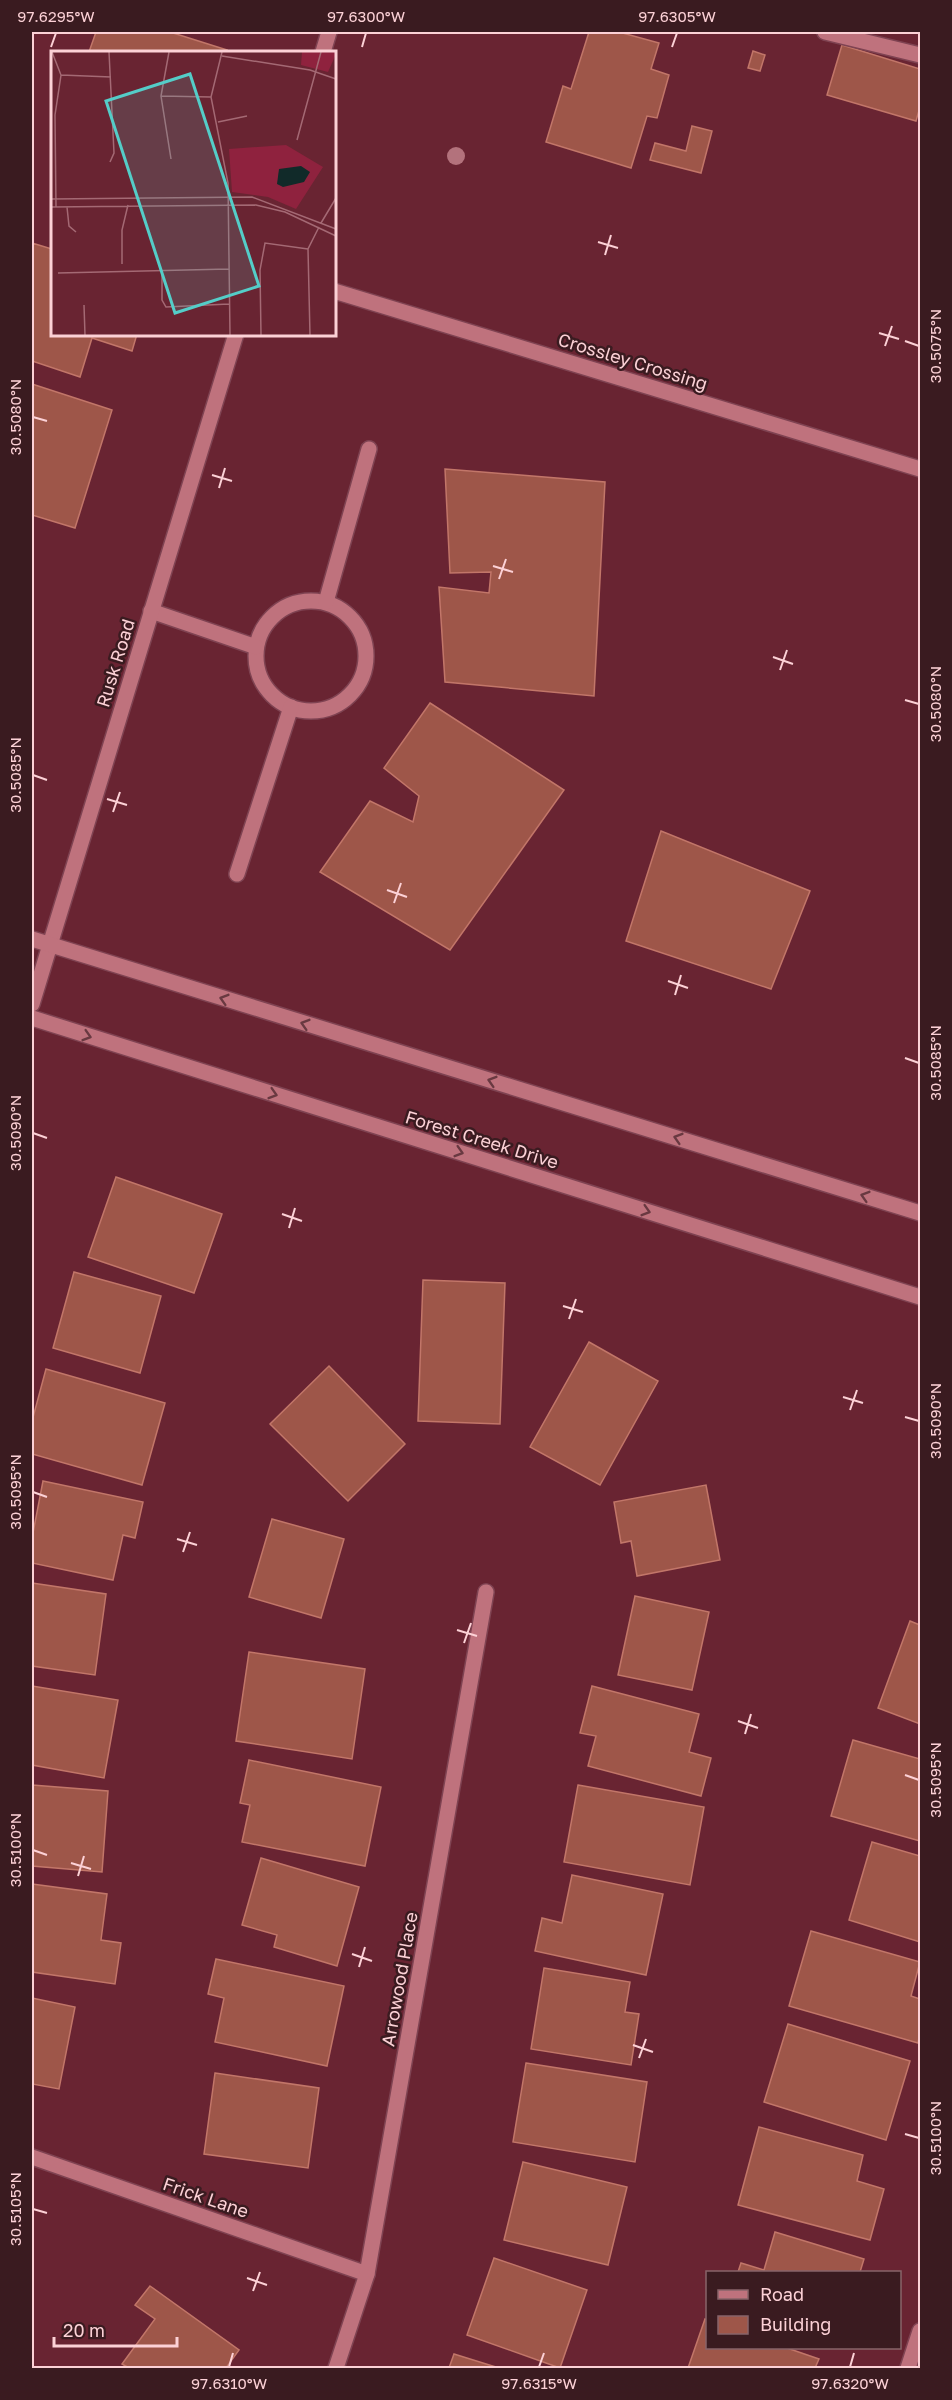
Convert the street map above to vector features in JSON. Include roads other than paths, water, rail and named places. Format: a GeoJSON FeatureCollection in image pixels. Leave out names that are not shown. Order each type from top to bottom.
{"type":"FeatureCollection","features":[{"type":"Feature","properties":{"kind":"street"},"geometry":{"type":"LineString","coordinates":[[323,51],[329,32]]}},
{"type":"Feature","properties":{"kind":"street"},"geometry":{"type":"LineString","coordinates":[[825,32],[921,55]]}},
{"type":"Feature","properties":{"kind":"street","name":"Crossley Crossing"},"geometry":{"type":"LineString","coordinates":[[336,292],[921,469]]}},
{"type":"Feature","properties":{"kind":"street","name":"Rusk Road"},"geometry":{"type":"LineString","coordinates":[[32,1004],[235,336]]}},
{"type":"Feature","properties":{"kind":"street"},"geometry":{"type":"LineString","coordinates":[[326,602],[369,449]]}},
{"type":"Feature","properties":{"kind":"street"},"geometry":{"type":"LineString","coordinates":[[308,600],[326,602],[343,609],[356,622],[364,638],[367,655],[365,673],[356,689],[344,702],[327,709],[309,711],[291,708],[275,697],[262,683],[256,666],[256,647],[262,629],[274,615],[289,604],[308,600]]}},
{"type":"Feature","properties":{"kind":"street"},"geometry":{"type":"LineString","coordinates":[[152,611],[256,647]]}},
{"type":"Feature","properties":{"kind":"street"},"geometry":{"type":"LineString","coordinates":[[237,874],[291,708]]}},
{"type":"Feature","properties":{"kind":"street"},"geometry":{"type":"LineString","coordinates":[[32,939],[921,1213]]}},
{"type":"Feature","properties":{"kind":"street","name":"Forest Creek Drive"},"geometry":{"type":"LineString","coordinates":[[32,1018],[921,1297]]}},
{"type":"Feature","properties":{"kind":"street","name":"Arrowood Place"},"geometry":{"type":"LineString","coordinates":[[336,2368],[367,2274],[486,1592]]}},
{"type":"Feature","properties":{"kind":"street","name":"Frick Lane"},"geometry":{"type":"LineString","coordinates":[[32,2157],[367,2274]]}},
{"type":"Feature","properties":{"kind":"street"},"geometry":{"type":"LineString","coordinates":[[908,2368],[921,2331]]}}]}
